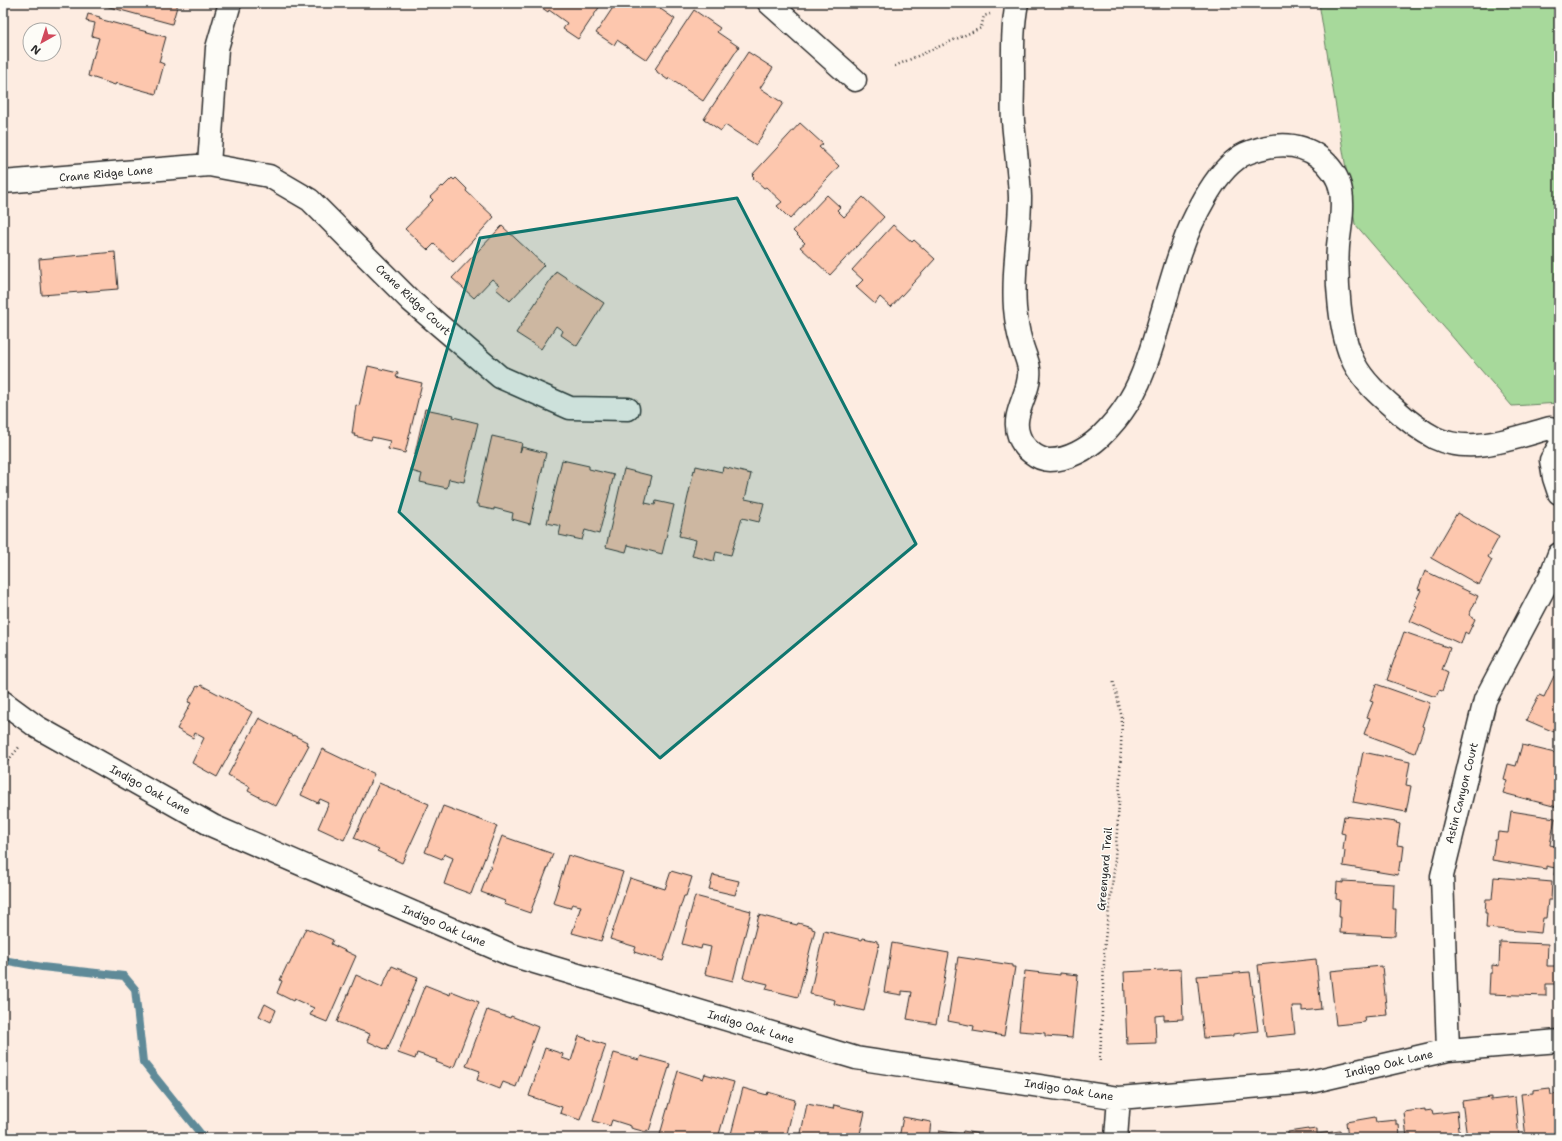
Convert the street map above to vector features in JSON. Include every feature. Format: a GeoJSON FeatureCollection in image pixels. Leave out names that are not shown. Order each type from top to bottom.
{"type":"FeatureCollection","features":[{"type":"Feature","properties":{"kind":"street"},"geometry":{"type":"LineString","coordinates":[[209,165],[217,48],[230,3]]}},
{"type":"Feature","properties":{"kind":"street"},"geometry":{"type":"LineString","coordinates":[[769,3],[855,80]]}},
{"type":"Feature","properties":{"kind":"street"},"geometry":{"type":"LineString","coordinates":[[1016,7],[1013,29],[1013,119],[1020,197],[1015,268],[1015,307],[1020,339],[1029,369],[1028,384],[1018,412],[1016,428],[1020,441],[1028,450],[1039,458],[1050,460],[1075,454],[1092,444],[1122,413],[1147,364],[1180,249],[1191,222],[1214,182],[1228,166],[1241,156],[1259,149],[1279,145],[1292,145],[1306,149],[1320,157],[1332,170],[1341,187],[1342,203],[1338,252],[1338,281],[1341,314],[1353,360],[1367,383],[1411,422],[1436,438],[1457,445],[1476,445],[1500,442],[1550,428],[1559,434]]}},
{"type":"Feature","properties":{"kind":"street","name":"Crane Ridge Lane"},"geometry":{"type":"LineString","coordinates":[[3,182],[209,165]]}},
{"type":"Feature","properties":{"kind":"street","name":"Crane Ridge Court"},"geometry":{"type":"LineString","coordinates":[[209,165],[269,176],[310,200],[411,301],[500,376],[570,408],[628,408]]}},
{"type":"Feature","properties":{"kind":"street"},"geometry":{"type":"LineString","coordinates":[[1559,447],[1551,460],[1554,478],[1559,493]]}},
{"type":"Feature","properties":{"kind":"street","name":"Astin Canyon Court"},"geometry":{"type":"LineString","coordinates":[[1448,1050],[1442,876],[1485,700],[1550,577],[1559,554]]}},
{"type":"Feature","properties":{"kind":"street","name":"Indigo Oak Lane"},"geometry":{"type":"LineString","coordinates":[[3,702],[37,726],[213,826],[511,955],[856,1058],[1119,1098],[1310,1082],[1448,1050],[1559,1041]]}},
{"type":"Feature","properties":{"kind":"street"},"geometry":{"type":"LineString","coordinates":[[1116,1138],[1119,1098]]}},
{"type":"Feature","properties":{"kind":"path"},"geometry":{"type":"LineString","coordinates":[[895,66],[981,28],[984,16],[1016,7]]}},
{"type":"Feature","properties":{"kind":"path","name":"Greenyard Trail"},"geometry":{"type":"LineString","coordinates":[[1100,1061],[1105,939],[1111,900],[1115,856],[1122,718],[1113,679]]}},
{"type":"Feature","properties":{"kind":"highlighted area"},"geometry":{"type":"Polygon","coordinates":[[[737,198],[916,544],[660,758],[399,512],[480,238],[737,198]]]}},
{"type":"Feature","properties":{"kind":"green space"},"geometry":{"type":"Polygon","coordinates":[[[1319,3],[1559,3],[1559,403],[1512,406],[1355,224],[1319,3]]]}},
{"type":"Feature","properties":{"kind":"building"},"geometry":{"type":"Polygon","coordinates":[[[103,3],[178,3],[172,24],[102,5],[103,3]]]}},
{"type":"Feature","properties":{"kind":"building"},"geometry":{"type":"Polygon","coordinates":[[[535,3],[602,3],[578,39],[563,29],[567,23],[549,10],[548,12],[535,3]]]}},
{"type":"Feature","properties":{"kind":"building"},"geometry":{"type":"Polygon","coordinates":[[[616,3],[652,3],[675,19],[647,60],[617,40],[614,45],[596,33],[616,3]]]}},
{"type":"Feature","properties":{"kind":"building"},"geometry":{"type":"Polygon","coordinates":[[[694,10],[720,28],[717,32],[739,47],[703,101],[669,78],[668,80],[655,69],[694,10]]]}},
{"type":"Feature","properties":{"kind":"building"},"geometry":{"type":"Polygon","coordinates":[[[88,14],[100,17],[99,19],[166,37],[159,62],[164,64],[156,94],[116,83],[115,85],[88,76],[99,38],[92,36],[95,23],[86,21],[88,14]]]}},
{"type":"Feature","properties":{"kind":"building"},"geometry":{"type":"Polygon","coordinates":[[[748,52],[773,68],[760,88],[783,103],[756,145],[725,125],[721,131],[704,119],[748,52]]]}},
{"type":"Feature","properties":{"kind":"building"},"geometry":{"type":"Polygon","coordinates":[[[800,123],[823,144],[819,147],[839,166],[790,219],[777,206],[782,202],[766,187],[764,188],[753,178],[754,177],[752,175],[800,123]]]}},
{"type":"Feature","properties":{"kind":"building"},"geometry":{"type":"Polygon","coordinates":[[[452,178],[454,180],[456,178],[467,189],[466,191],[494,217],[453,262],[434,244],[428,250],[405,229],[433,200],[430,197],[452,178]]]}},
{"type":"Feature","properties":{"kind":"building"},"geometry":{"type":"Polygon","coordinates":[[[827,195],[840,207],[837,210],[844,217],[863,197],[884,217],[830,275],[800,247],[805,243],[793,231],[827,195]]]}},
{"type":"Feature","properties":{"kind":"building"},"geometry":{"type":"Polygon","coordinates":[[[893,225],[912,242],[914,240],[935,259],[891,307],[880,297],[875,304],[856,287],[863,280],[852,270],[893,225]]]}},
{"type":"Feature","properties":{"kind":"building"},"geometry":{"type":"Polygon","coordinates":[[[502,226],[544,265],[510,301],[496,289],[499,285],[492,279],[474,298],[452,278],[502,226]]]}},
{"type":"Feature","properties":{"kind":"building"},"geometry":{"type":"Polygon","coordinates":[[[115,252],[118,289],[42,295],[39,259],[115,252]]]}},
{"type":"Feature","properties":{"kind":"building"},"geometry":{"type":"Polygon","coordinates":[[[556,271],[604,303],[577,346],[561,335],[563,331],[556,326],[541,349],[516,333],[556,271]]]}},
{"type":"Feature","properties":{"kind":"building"},"geometry":{"type":"Polygon","coordinates":[[[368,366],[398,373],[396,377],[422,383],[405,453],[388,449],[390,441],[372,437],[371,440],[354,436],[355,434],[352,434],[356,405],[359,406],[368,366]]]}},
{"type":"Feature","properties":{"kind":"building"},"geometry":{"type":"Polygon","coordinates":[[[425,409],[454,415],[453,417],[478,423],[464,482],[449,479],[447,488],[420,482],[422,474],[411,471],[425,409]]]}},
{"type":"Feature","properties":{"kind":"building"},"geometry":{"type":"Polygon","coordinates":[[[492,436],[522,443],[520,452],[522,447],[546,453],[530,524],[512,519],[513,513],[494,508],[494,510],[479,507],[479,504],[476,504],[492,436]]]}},
{"type":"Feature","properties":{"kind":"building"},"geometry":{"type":"Polygon","coordinates":[[[562,460],[589,466],[589,469],[614,475],[599,534],[585,530],[582,540],[559,535],[561,526],[547,523],[562,460]]]}},
{"type":"Feature","properties":{"kind":"building"},"geometry":{"type":"Polygon","coordinates":[[[696,466],[722,472],[723,467],[751,474],[745,499],[764,503],[759,522],[742,518],[731,555],[716,552],[714,561],[692,556],[696,540],[679,536],[696,466]]]}},
{"type":"Feature","properties":{"kind":"building"},"geometry":{"type":"Polygon","coordinates":[[[624,469],[652,476],[645,503],[655,505],[656,501],[674,505],[662,554],[628,545],[626,552],[606,547],[624,469]]]}},
{"type":"Feature","properties":{"kind":"building"},"geometry":{"type":"Polygon","coordinates":[[[1457,513],[1499,537],[1488,557],[1492,560],[1479,585],[1431,558],[1457,513]]]}},
{"type":"Feature","properties":{"kind":"building"},"geometry":{"type":"Polygon","coordinates":[[[1425,571],[1478,596],[1469,615],[1475,619],[1468,634],[1465,632],[1461,644],[1410,621],[1417,606],[1414,605],[1421,590],[1418,589],[1425,571]]]}},
{"type":"Feature","properties":{"kind":"building"},"geometry":{"type":"Polygon","coordinates":[[[1404,632],[1450,648],[1442,670],[1448,673],[1442,691],[1439,690],[1436,697],[1387,680],[1404,632]]]}},
{"type":"Feature","properties":{"kind":"building"},"geometry":{"type":"Polygon","coordinates":[[[1554,676],[1559,678],[1559,734],[1526,720],[1539,695],[1544,697],[1554,676]]]}},
{"type":"Feature","properties":{"kind":"building"},"geometry":{"type":"Polygon","coordinates":[[[1376,684],[1430,703],[1415,753],[1364,734],[1370,718],[1367,717],[1373,702],[1370,701],[1376,684]]]}},
{"type":"Feature","properties":{"kind":"building"},"geometry":{"type":"Polygon","coordinates":[[[201,685],[252,712],[217,777],[192,763],[204,738],[195,733],[193,738],[177,729],[191,703],[188,702],[197,686],[199,687],[201,685]]]}},
{"type":"Feature","properties":{"kind":"building"},"geometry":{"type":"Polygon","coordinates":[[[259,718],[307,742],[306,744],[309,745],[276,806],[248,791],[250,787],[228,775],[259,718]]]}},
{"type":"Feature","properties":{"kind":"building"},"geometry":{"type":"Polygon","coordinates":[[[1522,745],[1559,754],[1559,801],[1557,807],[1503,793],[1507,780],[1504,779],[1508,764],[1516,766],[1522,745]]]}},
{"type":"Feature","properties":{"kind":"building"},"geometry":{"type":"Polygon","coordinates":[[[322,749],[374,774],[344,840],[318,828],[329,803],[320,799],[318,803],[301,795],[322,749]]]}},
{"type":"Feature","properties":{"kind":"building"},"geometry":{"type":"Polygon","coordinates":[[[1363,752],[1410,762],[1406,785],[1411,786],[1406,812],[1353,802],[1363,752]]]}},
{"type":"Feature","properties":{"kind":"building"},"geometry":{"type":"Polygon","coordinates":[[[379,783],[429,804],[402,863],[377,851],[379,849],[354,838],[379,783]]]}},
{"type":"Feature","properties":{"kind":"building"},"geometry":{"type":"Polygon","coordinates":[[[443,806],[497,826],[471,894],[444,884],[453,858],[444,854],[442,859],[425,852],[443,806]]]}},
{"type":"Feature","properties":{"kind":"building"},"geometry":{"type":"Polygon","coordinates":[[[1511,811],[1555,818],[1550,845],[1559,847],[1559,876],[1554,875],[1555,868],[1546,866],[1546,869],[1492,860],[1495,840],[1497,840],[1498,832],[1508,833],[1511,811]]]}},
{"type":"Feature","properties":{"kind":"building"},"geometry":{"type":"Polygon","coordinates":[[[1344,816],[1397,822],[1396,823],[1400,824],[1397,845],[1404,846],[1402,862],[1400,862],[1398,875],[1343,866],[1345,834],[1341,833],[1344,816]]]}},
{"type":"Feature","properties":{"kind":"building"},"geometry":{"type":"Polygon","coordinates":[[[502,836],[553,854],[530,913],[504,904],[505,901],[481,892],[502,836]]]}},
{"type":"Feature","properties":{"kind":"building"},"geometry":{"type":"Polygon","coordinates":[[[568,855],[623,872],[601,941],[572,933],[581,906],[572,904],[570,908],[553,903],[568,855]]]}},
{"type":"Feature","properties":{"kind":"building"},"geometry":{"type":"Polygon","coordinates":[[[671,871],[692,877],[686,896],[684,896],[663,961],[634,952],[636,947],[610,939],[630,878],[665,889],[671,871]]]}},
{"type":"Feature","properties":{"kind":"building"},"geometry":{"type":"Polygon","coordinates":[[[713,875],[739,881],[735,895],[709,889],[713,875]]]}},
{"type":"Feature","properties":{"kind":"building"},"geometry":{"type":"Polygon","coordinates":[[[1494,877],[1552,882],[1551,900],[1548,900],[1546,918],[1543,918],[1541,933],[1486,928],[1486,899],[1492,899],[1494,877]]]}},
{"type":"Feature","properties":{"kind":"building"},"geometry":{"type":"Polygon","coordinates":[[[1343,881],[1394,884],[1393,909],[1396,909],[1395,936],[1340,933],[1340,900],[1336,899],[1337,882],[1343,883],[1343,881]]]}},
{"type":"Feature","properties":{"kind":"building"},"geometry":{"type":"Polygon","coordinates":[[[695,896],[751,911],[733,981],[705,974],[711,947],[702,945],[701,949],[682,944],[695,896]]]}},
{"type":"Feature","properties":{"kind":"building"},"geometry":{"type":"Polygon","coordinates":[[[759,915],[797,925],[798,923],[812,927],[812,929],[815,930],[798,997],[766,989],[768,984],[743,978],[759,915]]]}},
{"type":"Feature","properties":{"kind":"building"},"geometry":{"type":"Polygon","coordinates":[[[306,928],[333,940],[331,944],[356,956],[327,1022],[310,1015],[314,1008],[294,999],[293,1001],[277,993],[282,981],[280,980],[287,965],[289,965],[306,928]]]}},
{"type":"Feature","properties":{"kind":"building"},"geometry":{"type":"Polygon","coordinates":[[[824,931],[862,940],[863,938],[877,941],[879,944],[864,1011],[834,1004],[835,1000],[810,994],[824,931]]]}},
{"type":"Feature","properties":{"kind":"building"},"geometry":{"type":"Polygon","coordinates":[[[1500,942],[1548,944],[1547,966],[1559,966],[1559,984],[1546,984],[1546,996],[1489,994],[1492,965],[1499,966],[1500,942]]]}},
{"type":"Feature","properties":{"kind":"building"},"geometry":{"type":"Polygon","coordinates":[[[892,943],[949,953],[936,1024],[907,1019],[912,992],[902,991],[902,995],[884,992],[892,943]]]}},
{"type":"Feature","properties":{"kind":"building"},"geometry":{"type":"Polygon","coordinates":[[[958,957],[1012,965],[1012,967],[1015,967],[1004,1036],[973,1031],[974,1026],[948,1021],[958,957]]]}},
{"type":"Feature","properties":{"kind":"building"},"geometry":{"type":"Polygon","coordinates":[[[1316,959],[1321,1009],[1302,1011],[1302,1006],[1292,1006],[1295,1034],[1266,1037],[1258,965],[1316,959]]]}},
{"type":"Feature","properties":{"kind":"building"},"geometry":{"type":"Polygon","coordinates":[[[392,966],[418,977],[387,1050],[367,1041],[370,1034],[337,1022],[356,975],[382,987],[392,966]]]}},
{"type":"Feature","properties":{"kind":"building"},"geometry":{"type":"Polygon","coordinates":[[[1382,966],[1387,1015],[1364,1017],[1365,1022],[1336,1025],[1330,971],[1382,966]]]}},
{"type":"Feature","properties":{"kind":"building"},"geometry":{"type":"Polygon","coordinates":[[[1181,969],[1183,1019],[1164,1020],[1164,1015],[1155,1016],[1156,1043],[1127,1044],[1124,972],[1181,969]]]}},
{"type":"Feature","properties":{"kind":"building"},"geometry":{"type":"Polygon","coordinates":[[[1025,971],[1060,975],[1060,973],[1078,975],[1072,1038],[1045,1036],[1045,1033],[1019,1031],[1025,971]]]}},
{"type":"Feature","properties":{"kind":"building"},"geometry":{"type":"Polygon","coordinates":[[[1250,972],[1258,1031],[1233,1034],[1233,1036],[1204,1038],[1197,976],[1250,972]]]}},
{"type":"Feature","properties":{"kind":"building"},"geometry":{"type":"Polygon","coordinates":[[[425,985],[450,995],[451,991],[479,1002],[454,1067],[452,1066],[451,1068],[436,1062],[437,1060],[417,1053],[415,1059],[398,1053],[425,985]]]}},
{"type":"Feature","properties":{"kind":"building"},"geometry":{"type":"Polygon","coordinates":[[[265,1004],[276,1010],[271,1022],[259,1016],[265,1004]]]}},
{"type":"Feature","properties":{"kind":"building"},"geometry":{"type":"Polygon","coordinates":[[[487,1010],[510,1018],[511,1016],[538,1027],[516,1087],[503,1082],[500,1089],[477,1080],[480,1071],[466,1066],[487,1010]]]}},
{"type":"Feature","properties":{"kind":"building"},"geometry":{"type":"Polygon","coordinates":[[[579,1036],[606,1045],[580,1120],[560,1113],[562,1107],[529,1096],[545,1048],[563,1054],[562,1058],[571,1061],[579,1036]]]}},
{"type":"Feature","properties":{"kind":"building"},"geometry":{"type":"Polygon","coordinates":[[[614,1053],[639,1060],[641,1056],[670,1064],[649,1131],[647,1130],[646,1132],[631,1128],[631,1126],[612,1120],[610,1126],[593,1121],[614,1053]]]}},
{"type":"Feature","properties":{"kind":"building"},"geometry":{"type":"Polygon","coordinates":[[[678,1071],[703,1079],[705,1074],[734,1082],[718,1138],[659,1138],[678,1071]]]}},
{"type":"Feature","properties":{"kind":"building"},"geometry":{"type":"Polygon","coordinates":[[[743,1088],[767,1095],[768,1092],[795,1100],[786,1138],[730,1138],[743,1088]]]}},
{"type":"Feature","properties":{"kind":"building"},"geometry":{"type":"Polygon","coordinates":[[[1550,1088],[1551,1095],[1559,1094],[1559,1138],[1526,1138],[1521,1094],[1533,1093],[1533,1090],[1550,1088]]]}},
{"type":"Feature","properties":{"kind":"building"},"geometry":{"type":"Polygon","coordinates":[[[1491,1097],[1491,1100],[1515,1097],[1519,1138],[1467,1138],[1462,1101],[1491,1097]]]}},
{"type":"Feature","properties":{"kind":"building"},"geometry":{"type":"Polygon","coordinates":[[[807,1104],[833,1109],[834,1105],[865,1112],[859,1138],[800,1138],[807,1104]]]}},
{"type":"Feature","properties":{"kind":"building"},"geometry":{"type":"Polygon","coordinates":[[[1425,1109],[1425,1111],[1432,1110],[1433,1114],[1457,1111],[1460,1138],[1407,1138],[1404,1112],[1425,1109]]]}},
{"type":"Feature","properties":{"kind":"building"},"geometry":{"type":"Polygon","coordinates":[[[903,1117],[931,1122],[929,1138],[899,1138],[903,1117]]]}},
{"type":"Feature","properties":{"kind":"building"},"geometry":{"type":"Polygon","coordinates":[[[1375,1117],[1376,1122],[1396,1120],[1396,1124],[1399,1124],[1400,1138],[1348,1138],[1346,1122],[1375,1117]]]}},
{"type":"Feature","properties":{"kind":"building"},"geometry":{"type":"Polygon","coordinates":[[[1317,1129],[1317,1134],[1340,1131],[1341,1138],[1288,1138],[1288,1132],[1317,1129]]]}},
{"type":"Feature","properties":{"kind":"building"},"geometry":{"type":"Polygon","coordinates":[[[939,1131],[962,1134],[963,1131],[991,1136],[991,1138],[938,1138],[939,1131]]]}},
{"type":"Feature","properties":{"kind":"building"},"geometry":{"type":"Polygon","coordinates":[[[870,1135],[888,1138],[870,1138],[870,1135]]]}},
{"type":"Feature","properties":{"kind":"building"},"geometry":{"type":"Polygon","coordinates":[[[1255,1136],[1256,1138],[1229,1138],[1255,1136]]]}},
{"type":"Feature","properties":{"kind":"waterway"},"geometry":{"type":"LineString","coordinates":[[3,960],[42,967],[124,976],[135,989],[143,1062],[204,1138]]}}]}
